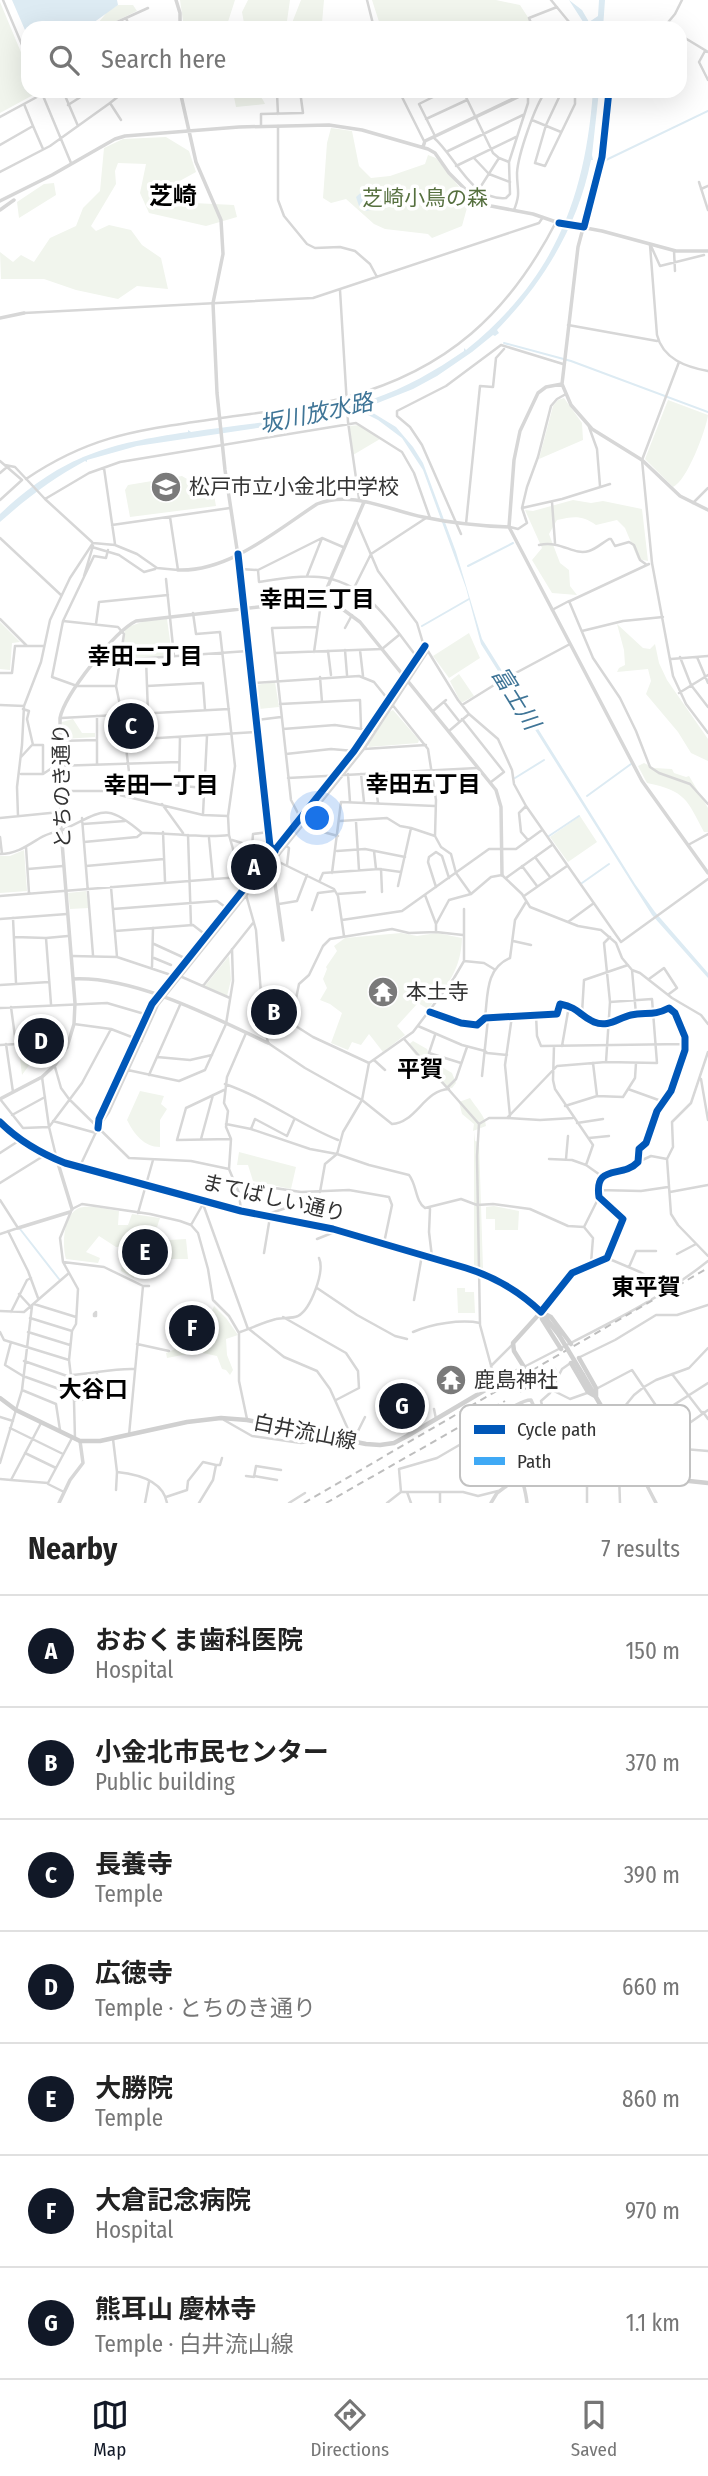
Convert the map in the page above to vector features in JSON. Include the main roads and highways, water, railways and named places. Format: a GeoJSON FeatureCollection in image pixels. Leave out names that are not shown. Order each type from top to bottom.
{"type":"FeatureCollection","features":[{"type":"Feature","properties":{"kind":"main road"},"geometry":{"type":"LineString","coordinates":[[541,1311],[559,1335],[601,1405]]}},
{"type":"Feature","properties":{"kind":"main road"},"geometry":{"type":"LineString","coordinates":[[541,1311],[551,1317],[571,1344]]}},
{"type":"Feature","properties":{"kind":"main road"},"geometry":{"type":"LineString","coordinates":[[541,1311],[542,1319],[561,1349]]}},
{"type":"Feature","properties":{"kind":"main road","name":"白井流山線"},"geometry":{"type":"LineString","coordinates":[[0,1398],[16,1410],[76,1439],[113,1438],[187,1422],[221,1418],[247,1420],[351,1442],[387,1445],[411,1434],[524,1367],[513,1345],[541,1311]]}},
{"type":"Feature","properties":{"kind":"main road"},"geometry":{"type":"LineString","coordinates":[[579,1358],[592,1390]]}},
{"type":"Feature","properties":{"kind":"main road"},"geometry":{"type":"LineString","coordinates":[[570,1363],[592,1390]]}},
{"type":"Feature","properties":{"kind":"main road"},"geometry":{"type":"LineString","coordinates":[[690,1481],[708,1483]]}},
{"type":"Feature","properties":{"kind":"water"},"geometry":{"type":"Polygon","coordinates":[[[12,0],[117,0],[118,5],[96,21],[21,21],[12,0]]]}},
{"type":"Feature","properties":{"kind":"water"},"geometry":{"type":"Polygon","coordinates":[[[569,0],[582,10],[588,21],[582,21],[569,0]]]}},
{"type":"Feature","properties":{"kind":"water"},"geometry":{"type":"Polygon","coordinates":[[[599,0],[605,0],[604,21],[590,21],[598,16],[599,0]]]}},
{"type":"Feature","properties":{"kind":"water","name":"富士川"},"geometry":{"type":"Polygon","coordinates":[[[592,98],[598,98],[593,160],[568,230],[544,273],[497,330],[499,333],[437,376],[413,389],[365,408],[396,427],[423,463],[456,552],[482,639],[635,884],[655,912],[708,973],[708,978],[652,915],[481,644],[466,588],[423,470],[402,438],[378,420],[364,413],[351,411],[304,421],[137,446],[85,461],[41,489],[0,522],[0,514],[23,494],[44,478],[86,456],[188,430],[191,432],[283,420],[351,406],[408,384],[464,351],[464,348],[466,350],[522,295],[543,265],[573,202],[589,130],[592,98]]]}},
{"type":"Feature","properties":{"kind":"water"},"geometry":{"type":"Polygon","coordinates":[[[372,186],[374,192],[381,190],[385,196],[383,200],[375,202],[371,210],[365,211],[359,206],[356,197],[372,186]]]}},
{"type":"Feature","properties":{"kind":"waterway"},"geometry":{"type":"LineString","coordinates":[[606,160],[708,111]]}},
{"type":"Feature","properties":{"kind":"waterway"},"geometry":{"type":"LineString","coordinates":[[504,343],[571,361],[708,412]]}},
{"type":"Feature","properties":{"kind":"waterway"},"geometry":{"type":"LineString","coordinates":[[468,566],[513,543]]}},
{"type":"Feature","properties":{"kind":"waterway"},"geometry":{"type":"LineString","coordinates":[[422,626],[469,599]]}},
{"type":"Feature","properties":{"kind":"waterway"},"geometry":{"type":"LineString","coordinates":[[515,778],[544,760]]}},
{"type":"Feature","properties":{"kind":"waterway"},"geometry":{"type":"LineString","coordinates":[[587,796],[631,764]]}},
{"type":"Feature","properties":{"kind":"waterway"},"geometry":{"type":"LineString","coordinates":[[549,836],[579,816]]}},
{"type":"Feature","properties":{"kind":"waterway"},"geometry":{"type":"LineString","coordinates":[[582,883],[609,864]]}},
{"type":"Feature","properties":{"kind":"waterway"},"geometry":{"type":"LineString","coordinates":[[20,1229],[59,1279]]}},
{"type":"Feature","properties":{"kind":"railway"},"geometry":{"type":"LineString","coordinates":[[472,1405],[708,1268]]}},
{"type":"Feature","properties":{"kind":"railway"},"geometry":{"type":"LineString","coordinates":[[520,1392],[558,1367]]}},
{"type":"Feature","properties":{"kind":"railway"},"geometry":{"type":"LineString","coordinates":[[498,1405],[505,1401]]}},
{"type":"Feature","properties":{"kind":"railway"},"geometry":{"type":"LineString","coordinates":[[304,1503],[460,1412]]}},
{"type":"Feature","properties":{"kind":"railway"},"geometry":{"type":"LineString","coordinates":[[326,1503],[460,1427]]}},
{"type":"Feature","properties":{"kind":"place","name":"松戸市立小金北中学校"},"geometry":{"type":"Point","coordinates":[166,487]}},
{"type":"Feature","properties":{"kind":"place","name":"長養寺"},"geometry":{"type":"Point","coordinates":[131,726]}},
{"type":"Feature","properties":{"kind":"place","name":"おおくま歯科医院"},"geometry":{"type":"Point","coordinates":[254,867]}},
{"type":"Feature","properties":{"kind":"place","name":"本土寺"},"geometry":{"type":"Point","coordinates":[383,992]}},
{"type":"Feature","properties":{"kind":"place","name":"小金北市民センター"},"geometry":{"type":"Point","coordinates":[274,1012]}},
{"type":"Feature","properties":{"kind":"place","name":"広徳寺"},"geometry":{"type":"Point","coordinates":[41,1041]}},
{"type":"Feature","properties":{"kind":"place","name":"大勝院"},"geometry":{"type":"Point","coordinates":[145,1252]}},
{"type":"Feature","properties":{"kind":"place","name":"大倉記念病院"},"geometry":{"type":"Point","coordinates":[192,1328]}},
{"type":"Feature","properties":{"kind":"place","name":"鹿島神社"},"geometry":{"type":"Point","coordinates":[451,1380]}},
{"type":"Feature","properties":{"kind":"place","name":"熊耳山 慶林寺"},"geometry":{"type":"Point","coordinates":[402,1406]}},
{"type":"Feature","properties":{"kind":"district","name":"芝崎"},"geometry":{"type":"Point","coordinates":[173,196]}},
{"type":"Feature","properties":{"kind":"district","name":"幸田三丁目"},"geometry":{"type":"Point","coordinates":[317,599]}},
{"type":"Feature","properties":{"kind":"district","name":"幸田二丁目"},"geometry":{"type":"Point","coordinates":[145,656]}},
{"type":"Feature","properties":{"kind":"district","name":"幸田五丁目"},"geometry":{"type":"Point","coordinates":[423,784]}},
{"type":"Feature","properties":{"kind":"district","name":"幸田一丁目"},"geometry":{"type":"Point","coordinates":[161,785]}},
{"type":"Feature","properties":{"kind":"district","name":"平賀"},"geometry":{"type":"Point","coordinates":[420,1069]}},
{"type":"Feature","properties":{"kind":"district","name":"東平賀"},"geometry":{"type":"Point","coordinates":[646,1287]}},
{"type":"Feature","properties":{"kind":"district","name":"大谷口"},"geometry":{"type":"Point","coordinates":[93,1389]}},
{"type":"Feature","properties":{"kind":"park label","name":"芝崎小鳥の森"},"geometry":{"type":"Point","coordinates":[425,198]}},
{"type":"Feature","properties":{"kind":"water label","name":"坂川放水路"},"geometry":{"type":"Point","coordinates":[316,413]}}]}
